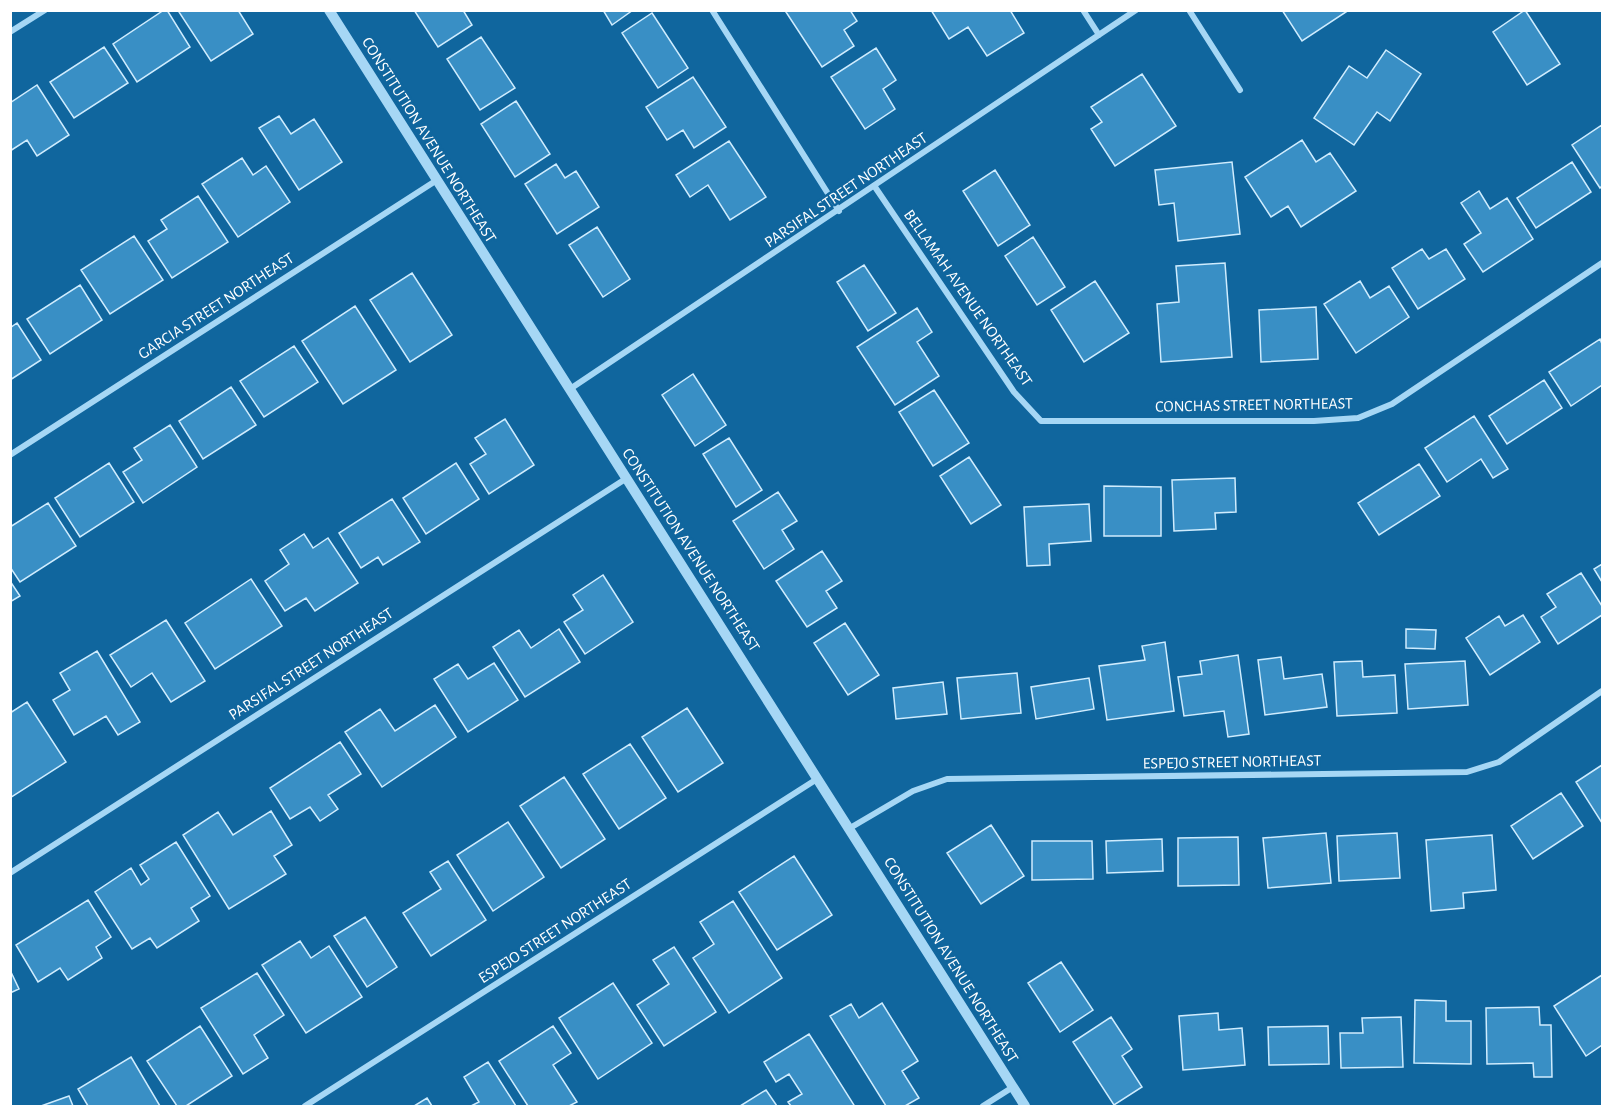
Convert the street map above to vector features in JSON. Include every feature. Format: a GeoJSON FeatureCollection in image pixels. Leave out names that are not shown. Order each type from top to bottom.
{"type":"FeatureCollection","features":[{"type":"Feature","properties":{"kind":"street"},"geometry":{"type":"LineString","coordinates":[[10,33],[45,10]]}},
{"type":"Feature","properties":{"kind":"street","name":"CONSTITUTION AVENUE NORTHEAST"},"geometry":{"type":"LineString","coordinates":[[329,10],[819,778],[1025,1107]]}},
{"type":"Feature","properties":{"kind":"street"},"geometry":{"type":"LineString","coordinates":[[712,10],[839,211]]}},
{"type":"Feature","properties":{"kind":"street"},"geometry":{"type":"LineString","coordinates":[[1083,10],[1099,35]]}},
{"type":"Feature","properties":{"kind":"street","name":"PARSIFAL STREET NORTHEAST"},"geometry":{"type":"LineString","coordinates":[[570,389],[875,187],[1136,10]]}},
{"type":"Feature","properties":{"kind":"street"},"geometry":{"type":"LineString","coordinates":[[1189,10],[1240,90]]}},
{"type":"Feature","properties":{"kind":"street","name":"GARCIA STREET NORTHEAST"},"geometry":{"type":"LineString","coordinates":[[10,455],[437,180]]}},
{"type":"Feature","properties":{"kind":"street","name":"BELLAMAH AVENUE NORTHEAST"},"geometry":{"type":"LineString","coordinates":[[875,187],[1014,392],[1041,421]]}},
{"type":"Feature","properties":{"kind":"street","name":"CONCHAS STREET NORTHEAST"},"geometry":{"type":"LineString","coordinates":[[1041,421],[1314,421],[1358,418],[1392,404],[1602,263]]}},
{"type":"Feature","properties":{"kind":"street","name":"PARSIFAL STREET NORTHEAST"},"geometry":{"type":"LineString","coordinates":[[10,873],[627,478]]}},
{"type":"Feature","properties":{"kind":"street","name":"ESPEJO STREET NORTHEAST"},"geometry":{"type":"LineString","coordinates":[[850,828],[914,791],[947,779],[1467,772],[1499,762],[1602,691]]}},
{"type":"Feature","properties":{"kind":"street","name":"ESPEJO STREET NORTHEAST"},"geometry":{"type":"LineString","coordinates":[[305,1107],[819,778]]}},
{"type":"Feature","properties":{"kind":"street"},"geometry":{"type":"LineString","coordinates":[[983,1107],[1013,1087]]}},
{"type":"Feature","properties":{"kind":"building"},"geometry":{"type":"Polygon","coordinates":[[[167,10],[190,47],[137,82],[113,44],[167,10]]]}},
{"type":"Feature","properties":{"kind":"building"},"geometry":{"type":"Polygon","coordinates":[[[182,10],[238,10],[253,34],[211,61],[179,12],[182,10]]]}},
{"type":"Feature","properties":{"kind":"building"},"geometry":{"type":"Polygon","coordinates":[[[414,10],[463,10],[472,25],[438,47],[414,10]]]}},
{"type":"Feature","properties":{"kind":"building"},"geometry":{"type":"Polygon","coordinates":[[[603,10],[633,10],[612,25],[603,10]]]}},
{"type":"Feature","properties":{"kind":"building"},"geometry":{"type":"Polygon","coordinates":[[[788,10],[850,10],[857,21],[844,30],[854,46],[822,67],[786,12],[788,10]]]}},
{"type":"Feature","properties":{"kind":"building"},"geometry":{"type":"Polygon","coordinates":[[[931,10],[1010,10],[1024,33],[987,56],[968,27],[949,39],[931,10]]]}},
{"type":"Feature","properties":{"kind":"building"},"geometry":{"type":"Polygon","coordinates":[[[1282,10],[1349,10],[1302,41],[1282,10]]]}},
{"type":"Feature","properties":{"kind":"building"},"geometry":{"type":"Polygon","coordinates":[[[1525,10],[1560,64],[1527,85],[1493,32],[1525,10]]]}},
{"type":"Feature","properties":{"kind":"building"},"geometry":{"type":"Polygon","coordinates":[[[652,13],[688,68],[658,88],[622,33],[652,13]]]}},
{"type":"Feature","properties":{"kind":"building"},"geometry":{"type":"Polygon","coordinates":[[[481,37],[515,88],[480,110],[447,59],[481,37]]]}},
{"type":"Feature","properties":{"kind":"building"},"geometry":{"type":"Polygon","coordinates":[[[104,47],[128,83],[74,118],[50,82],[104,47]]]}},
{"type":"Feature","properties":{"kind":"building"},"geometry":{"type":"Polygon","coordinates":[[[876,48],[896,80],[883,89],[895,109],[865,129],[831,77],[876,48]]]}},
{"type":"Feature","properties":{"kind":"building"},"geometry":{"type":"Polygon","coordinates":[[[1386,50],[1421,74],[1390,121],[1377,112],[1354,145],[1314,118],[1349,66],[1367,78],[1386,50]]]}},
{"type":"Feature","properties":{"kind":"building"},"geometry":{"type":"Polygon","coordinates":[[[1142,74],[1176,126],[1115,166],[1091,129],[1102,122],[1091,107],[1142,74]]]}},
{"type":"Feature","properties":{"kind":"building"},"geometry":{"type":"Polygon","coordinates":[[[693,77],[726,127],[694,148],[683,130],[667,140],[646,107],[693,77]]]}},
{"type":"Feature","properties":{"kind":"building"},"geometry":{"type":"Polygon","coordinates":[[[37,85],[69,135],[37,156],[27,140],[10,151],[10,103],[37,85]]]}},
{"type":"Feature","properties":{"kind":"building"},"geometry":{"type":"Polygon","coordinates":[[[516,101],[550,154],[515,177],[481,124],[516,101]]]}},
{"type":"Feature","properties":{"kind":"building"},"geometry":{"type":"Polygon","coordinates":[[[279,116],[291,134],[314,119],[342,162],[299,190],[259,128],[279,116]]]}},
{"type":"Feature","properties":{"kind":"building"},"geometry":{"type":"Polygon","coordinates":[[[1602,125],[1602,186],[1600,188],[1572,145],[1602,125]]]}},
{"type":"Feature","properties":{"kind":"building"},"geometry":{"type":"Polygon","coordinates":[[[1302,140],[1316,162],[1330,153],[1356,191],[1301,227],[1288,206],[1271,217],[1245,177],[1302,140]]]}},
{"type":"Feature","properties":{"kind":"building"},"geometry":{"type":"Polygon","coordinates":[[[729,141],[766,197],[730,220],[708,185],[690,197],[676,175],[729,141]]]}},
{"type":"Feature","properties":{"kind":"building"},"geometry":{"type":"Polygon","coordinates":[[[242,158],[253,175],[266,166],[290,202],[238,237],[202,184],[242,158]]]}},
{"type":"Feature","properties":{"kind":"building"},"geometry":{"type":"Polygon","coordinates":[[[1232,162],[1240,234],[1178,241],[1174,203],[1159,205],[1155,170],[1232,162]]]}},
{"type":"Feature","properties":{"kind":"building"},"geometry":{"type":"Polygon","coordinates":[[[1572,162],[1591,192],[1536,228],[1517,198],[1572,162]]]}},
{"type":"Feature","properties":{"kind":"building"},"geometry":{"type":"Polygon","coordinates":[[[556,164],[565,178],[576,171],[599,207],[557,234],[525,184],[556,164]]]}},
{"type":"Feature","properties":{"kind":"building"},"geometry":{"type":"Polygon","coordinates":[[[995,170],[1030,225],[998,246],[963,191],[995,170]]]}},
{"type":"Feature","properties":{"kind":"building"},"geometry":{"type":"Polygon","coordinates":[[[1479,191],[1490,209],[1507,198],[1533,239],[1483,272],[1464,244],[1481,233],[1461,203],[1479,191]]]}},
{"type":"Feature","properties":{"kind":"building"},"geometry":{"type":"Polygon","coordinates":[[[198,196],[228,242],[172,278],[148,241],[167,229],[161,220],[198,196]]]}},
{"type":"Feature","properties":{"kind":"building"},"geometry":{"type":"Polygon","coordinates":[[[597,227],[630,279],[603,297],[569,245],[597,227]]]}},
{"type":"Feature","properties":{"kind":"building"},"geometry":{"type":"Polygon","coordinates":[[[134,236],[163,280],[110,314],[81,270],[134,236]]]}},
{"type":"Feature","properties":{"kind":"building"},"geometry":{"type":"Polygon","coordinates":[[[1033,237],[1065,287],[1037,305],[1005,256],[1033,237]]]}},
{"type":"Feature","properties":{"kind":"building"},"geometry":{"type":"Polygon","coordinates":[[[1422,249],[1429,259],[1446,249],[1465,279],[1418,309],[1392,268],[1422,249]]]}},
{"type":"Feature","properties":{"kind":"building"},"geometry":{"type":"Polygon","coordinates":[[[1225,263],[1232,357],[1161,362],[1157,304],[1179,302],[1176,266],[1225,263]]]}},
{"type":"Feature","properties":{"kind":"building"},"geometry":{"type":"Polygon","coordinates":[[[864,265],[896,313],[868,331],[837,282],[864,265]]]}},
{"type":"Feature","properties":{"kind":"building"},"geometry":{"type":"Polygon","coordinates":[[[412,273],[452,335],[410,362],[370,300],[412,273]]]}},
{"type":"Feature","properties":{"kind":"building"},"geometry":{"type":"Polygon","coordinates":[[[1095,281],[1129,333],[1084,362],[1051,310],[1095,281]]]}},
{"type":"Feature","properties":{"kind":"building"},"geometry":{"type":"Polygon","coordinates":[[[1360,281],[1370,298],[1389,286],[1409,317],[1356,353],[1324,304],[1360,281]]]}},
{"type":"Feature","properties":{"kind":"building"},"geometry":{"type":"Polygon","coordinates":[[[80,285],[102,320],[50,354],[27,319],[80,285]]]}},
{"type":"Feature","properties":{"kind":"building"},"geometry":{"type":"Polygon","coordinates":[[[355,306],[396,370],[343,404],[302,341],[355,306]]]}},
{"type":"Feature","properties":{"kind":"building"},"geometry":{"type":"Polygon","coordinates":[[[1316,307],[1318,359],[1261,362],[1259,310],[1316,307]]]}},
{"type":"Feature","properties":{"kind":"building"},"geometry":{"type":"Polygon","coordinates":[[[917,308],[932,332],[917,342],[939,376],[895,405],[857,347],[917,308]]]}},
{"type":"Feature","properties":{"kind":"building"},"geometry":{"type":"Polygon","coordinates":[[[17,323],[41,360],[10,380],[10,328],[17,323]]]}},
{"type":"Feature","properties":{"kind":"building"},"geometry":{"type":"Polygon","coordinates":[[[1600,339],[1602,385],[1571,406],[1549,372],[1600,339]]]}},
{"type":"Feature","properties":{"kind":"building"},"geometry":{"type":"Polygon","coordinates":[[[294,346],[318,382],[264,417],[240,381],[294,346]]]}},
{"type":"Feature","properties":{"kind":"building"},"geometry":{"type":"Polygon","coordinates":[[[693,374],[726,425],[695,446],[662,395],[693,374]]]}},
{"type":"Feature","properties":{"kind":"building"},"geometry":{"type":"Polygon","coordinates":[[[1544,380],[1562,408],[1507,444],[1489,416],[1544,380]]]}},
{"type":"Feature","properties":{"kind":"building"},"geometry":{"type":"Polygon","coordinates":[[[231,387],[256,425],[203,459],[179,421],[231,387]]]}},
{"type":"Feature","properties":{"kind":"building"},"geometry":{"type":"Polygon","coordinates":[[[934,390],[969,443],[933,466],[899,412],[934,390]]]}},
{"type":"Feature","properties":{"kind":"building"},"geometry":{"type":"Polygon","coordinates":[[[1474,416],[1508,469],[1493,478],[1481,459],[1447,482],[1425,448],[1474,416]]]}},
{"type":"Feature","properties":{"kind":"building"},"geometry":{"type":"Polygon","coordinates":[[[505,419],[534,465],[489,494],[470,464],[486,454],[475,438],[505,419]]]}},
{"type":"Feature","properties":{"kind":"building"},"geometry":{"type":"Polygon","coordinates":[[[170,425],[197,467],[143,503],[123,472],[142,460],[134,448],[170,425]]]}},
{"type":"Feature","properties":{"kind":"building"},"geometry":{"type":"Polygon","coordinates":[[[729,438],[762,490],[736,507],[703,454],[729,438]]]}},
{"type":"Feature","properties":{"kind":"building"},"geometry":{"type":"Polygon","coordinates":[[[969,457],[1001,505],[971,524],[940,476],[969,457]]]}},
{"type":"Feature","properties":{"kind":"building"},"geometry":{"type":"Polygon","coordinates":[[[109,463],[134,502],[80,537],[55,498],[109,463]]]}},
{"type":"Feature","properties":{"kind":"building"},"geometry":{"type":"Polygon","coordinates":[[[456,463],[479,499],[426,534],[403,498],[456,463]]]}},
{"type":"Feature","properties":{"kind":"building"},"geometry":{"type":"Polygon","coordinates":[[[1419,464],[1440,496],[1379,535],[1358,503],[1419,464]]]}},
{"type":"Feature","properties":{"kind":"building"},"geometry":{"type":"Polygon","coordinates":[[[1235,478],[1236,512],[1215,513],[1216,529],[1174,531],[1172,480],[1235,478]]]}},
{"type":"Feature","properties":{"kind":"building"},"geometry":{"type":"Polygon","coordinates":[[[1104,486],[1161,487],[1161,536],[1104,536],[1104,486]]]}},
{"type":"Feature","properties":{"kind":"building"},"geometry":{"type":"Polygon","coordinates":[[[778,492],[797,521],[782,530],[794,549],[764,569],[733,521],[778,492]]]}},
{"type":"Feature","properties":{"kind":"building"},"geometry":{"type":"Polygon","coordinates":[[[392,499],[420,542],[383,565],[378,557],[361,568],[339,533],[392,499]]]}},
{"type":"Feature","properties":{"kind":"building"},"geometry":{"type":"Polygon","coordinates":[[[48,503],[76,546],[20,582],[10,567],[10,527],[48,503]]]}},
{"type":"Feature","properties":{"kind":"building"},"geometry":{"type":"Polygon","coordinates":[[[1089,504],[1091,541],[1049,544],[1050,565],[1027,566],[1024,507],[1089,504]]]}},
{"type":"Feature","properties":{"kind":"building"},"geometry":{"type":"Polygon","coordinates":[[[304,534],[313,548],[328,538],[358,583],[315,611],[306,598],[285,611],[265,581],[289,564],[280,550],[304,534]]]}},
{"type":"Feature","properties":{"kind":"building"},"geometry":{"type":"Polygon","coordinates":[[[822,551],[842,581],[826,591],[837,608],[807,627],[776,581],[822,551]]]}},
{"type":"Feature","properties":{"kind":"building"},"geometry":{"type":"Polygon","coordinates":[[[1602,564],[1602,582],[1594,569],[1602,564]]]}},
{"type":"Feature","properties":{"kind":"building"},"geometry":{"type":"Polygon","coordinates":[[[1581,573],[1602,606],[1602,615],[1558,644],[1541,617],[1556,607],[1547,594],[1581,573]]]}},
{"type":"Feature","properties":{"kind":"building"},"geometry":{"type":"Polygon","coordinates":[[[603,575],[633,622],[585,654],[564,622],[583,610],[573,595],[603,575]]]}},
{"type":"Feature","properties":{"kind":"building"},"geometry":{"type":"Polygon","coordinates":[[[251,579],[282,626],[215,669],[185,623],[251,579]]]}},
{"type":"Feature","properties":{"kind":"building"},"geometry":{"type":"Polygon","coordinates":[[[10,581],[20,596],[10,602],[10,581]]]}},
{"type":"Feature","properties":{"kind":"building"},"geometry":{"type":"Polygon","coordinates":[[[1523,615],[1540,642],[1490,675],[1466,638],[1499,616],[1505,626],[1523,615]]]}},
{"type":"Feature","properties":{"kind":"building"},"geometry":{"type":"Polygon","coordinates":[[[166,620],[205,681],[171,702],[152,673],[131,687],[110,655],[166,620]]]}},
{"type":"Feature","properties":{"kind":"building"},"geometry":{"type":"Polygon","coordinates":[[[845,623],[879,675],[848,695],[814,643],[845,623]]]}},
{"type":"Feature","properties":{"kind":"building"},"geometry":{"type":"Polygon","coordinates":[[[559,629],[580,662],[525,697],[493,647],[519,630],[531,648],[559,629]]]}},
{"type":"Feature","properties":{"kind":"building"},"geometry":{"type":"Polygon","coordinates":[[[1406,629],[1436,630],[1435,649],[1406,648],[1406,629]]]}},
{"type":"Feature","properties":{"kind":"building"},"geometry":{"type":"Polygon","coordinates":[[[1165,642],[1174,711],[1107,720],[1099,666],[1145,660],[1142,646],[1165,642]]]}},
{"type":"Feature","properties":{"kind":"building"},"geometry":{"type":"Polygon","coordinates":[[[97,651],[140,722],[118,735],[106,716],[74,735],[53,700],[70,690],[60,673],[97,651]]]}},
{"type":"Feature","properties":{"kind":"building"},"geometry":{"type":"Polygon","coordinates":[[[1238,655],[1249,734],[1228,737],[1224,711],[1184,716],[1178,677],[1202,674],[1200,661],[1238,655]]]}},
{"type":"Feature","properties":{"kind":"building"},"geometry":{"type":"Polygon","coordinates":[[[1281,657],[1284,679],[1322,674],[1327,707],[1265,715],[1258,660],[1281,657]]]}},
{"type":"Feature","properties":{"kind":"building"},"geometry":{"type":"Polygon","coordinates":[[[1362,661],[1363,677],[1395,675],[1397,713],[1337,716],[1334,662],[1362,661]]]}},
{"type":"Feature","properties":{"kind":"building"},"geometry":{"type":"Polygon","coordinates":[[[1465,661],[1468,705],[1408,709],[1405,664],[1465,661]]]}},
{"type":"Feature","properties":{"kind":"building"},"geometry":{"type":"Polygon","coordinates":[[[494,663],[518,700],[468,732],[434,679],[458,664],[468,679],[494,663]]]}},
{"type":"Feature","properties":{"kind":"building"},"geometry":{"type":"Polygon","coordinates":[[[1017,673],[1021,713],[961,719],[957,678],[1017,673]]]}},
{"type":"Feature","properties":{"kind":"building"},"geometry":{"type":"Polygon","coordinates":[[[1089,678],[1094,709],[1036,719],[1031,687],[1089,678]]]}},
{"type":"Feature","properties":{"kind":"building"},"geometry":{"type":"Polygon","coordinates":[[[943,682],[947,714],[896,719],[893,688],[943,682]]]}},
{"type":"Feature","properties":{"kind":"building"},"geometry":{"type":"Polygon","coordinates":[[[27,702],[66,762],[10,798],[10,713],[27,702]]]}},
{"type":"Feature","properties":{"kind":"building"},"geometry":{"type":"Polygon","coordinates":[[[435,705],[456,737],[382,787],[345,732],[380,709],[395,731],[435,705]]]}},
{"type":"Feature","properties":{"kind":"building"},"geometry":{"type":"Polygon","coordinates":[[[687,708],[723,763],[678,792],[642,737],[687,708]]]}},
{"type":"Feature","properties":{"kind":"building"},"geometry":{"type":"Polygon","coordinates":[[[340,742],[361,774],[328,795],[338,809],[320,821],[310,807],[290,819],[270,788],[340,742]]]}},
{"type":"Feature","properties":{"kind":"building"},"geometry":{"type":"Polygon","coordinates":[[[630,744],[666,798],[619,829],[583,774],[630,744]]]}},
{"type":"Feature","properties":{"kind":"building"},"geometry":{"type":"Polygon","coordinates":[[[1602,765],[1602,823],[1576,782],[1602,765]]]}},
{"type":"Feature","properties":{"kind":"building"},"geometry":{"type":"Polygon","coordinates":[[[564,777],[605,839],[561,868],[520,806],[564,777]]]}},
{"type":"Feature","properties":{"kind":"building"},"geometry":{"type":"Polygon","coordinates":[[[1561,793],[1583,826],[1533,859],[1511,826],[1561,793]]]}},
{"type":"Feature","properties":{"kind":"building"},"geometry":{"type":"Polygon","coordinates":[[[271,811],[292,845],[274,856],[286,874],[229,909],[183,835],[218,812],[233,835],[271,811]]]}},
{"type":"Feature","properties":{"kind":"building"},"geometry":{"type":"Polygon","coordinates":[[[508,822],[544,877],[493,911],[457,855],[508,822]]]}},
{"type":"Feature","properties":{"kind":"building"},"geometry":{"type":"Polygon","coordinates":[[[991,825],[1024,876],[981,904],[947,853],[991,825]]]}},
{"type":"Feature","properties":{"kind":"building"},"geometry":{"type":"Polygon","coordinates":[[[1326,833],[1331,883],[1268,888],[1263,838],[1326,833]]]}},
{"type":"Feature","properties":{"kind":"building"},"geometry":{"type":"Polygon","coordinates":[[[1397,833],[1400,878],[1339,881],[1337,836],[1397,833]]]}},
{"type":"Feature","properties":{"kind":"building"},"geometry":{"type":"Polygon","coordinates":[[[1492,835],[1496,890],[1463,893],[1464,908],[1431,911],[1426,840],[1492,835]]]}},
{"type":"Feature","properties":{"kind":"building"},"geometry":{"type":"Polygon","coordinates":[[[1238,837],[1239,885],[1178,886],[1178,838],[1238,837]]]}},
{"type":"Feature","properties":{"kind":"building"},"geometry":{"type":"Polygon","coordinates":[[[1162,839],[1163,871],[1107,873],[1106,841],[1162,839]]]}},
{"type":"Feature","properties":{"kind":"building"},"geometry":{"type":"Polygon","coordinates":[[[1032,841],[1092,841],[1093,879],[1032,880],[1032,841]]]}},
{"type":"Feature","properties":{"kind":"building"},"geometry":{"type":"Polygon","coordinates":[[[176,842],[210,896],[191,908],[199,921],[157,948],[150,938],[132,949],[95,892],[131,868],[141,885],[149,879],[140,865],[176,842]]]}},
{"type":"Feature","properties":{"kind":"building"},"geometry":{"type":"Polygon","coordinates":[[[794,856],[832,915],[777,950],[739,892],[794,856]]]}},
{"type":"Feature","properties":{"kind":"building"},"geometry":{"type":"Polygon","coordinates":[[[448,861],[486,920],[431,956],[403,913],[441,889],[430,872],[448,861]]]}},
{"type":"Feature","properties":{"kind":"building"},"geometry":{"type":"Polygon","coordinates":[[[88,900],[111,937],[96,947],[102,958],[68,980],[60,968],[38,982],[16,945],[88,900]]]}},
{"type":"Feature","properties":{"kind":"building"},"geometry":{"type":"Polygon","coordinates":[[[733,901],[782,978],[729,1013],[693,958],[714,944],[700,922],[733,901]]]}},
{"type":"Feature","properties":{"kind":"building"},"geometry":{"type":"Polygon","coordinates":[[[365,917],[397,967],[367,987],[334,936],[365,917]]]}},
{"type":"Feature","properties":{"kind":"building"},"geometry":{"type":"Polygon","coordinates":[[[300,941],[311,958],[329,946],[362,997],[306,1033],[262,965],[300,941]]]}},
{"type":"Feature","properties":{"kind":"building"},"geometry":{"type":"Polygon","coordinates":[[[674,947],[716,1012],[664,1046],[637,1005],[669,984],[653,960],[674,947]]]}},
{"type":"Feature","properties":{"kind":"building"},"geometry":{"type":"Polygon","coordinates":[[[1061,962],[1093,1010],[1060,1032],[1028,983],[1061,962]]]}},
{"type":"Feature","properties":{"kind":"building"},"geometry":{"type":"Polygon","coordinates":[[[10,970],[19,989],[10,993],[10,970]]]}},
{"type":"Feature","properties":{"kind":"building"},"geometry":{"type":"Polygon","coordinates":[[[257,973],[284,1015],[254,1035],[268,1058],[243,1074],[201,1008],[257,973]]]}},
{"type":"Feature","properties":{"kind":"building"},"geometry":{"type":"Polygon","coordinates":[[[1602,975],[1602,1045],[1586,1056],[1554,1006],[1602,975]]]}},
{"type":"Feature","properties":{"kind":"building"},"geometry":{"type":"Polygon","coordinates":[[[613,983],[652,1043],[598,1079],[559,1018],[613,983]]]}},
{"type":"Feature","properties":{"kind":"building"},"geometry":{"type":"Polygon","coordinates":[[[1415,1000],[1446,1001],[1446,1021],[1471,1021],[1471,1064],[1414,1063],[1415,1000]]]}},
{"type":"Feature","properties":{"kind":"building"},"geometry":{"type":"Polygon","coordinates":[[[882,1003],[918,1061],[902,1071],[919,1098],[905,1106],[886,1106],[830,1016],[851,1004],[859,1018],[882,1003]]]}},
{"type":"Feature","properties":{"kind":"building"},"geometry":{"type":"Polygon","coordinates":[[[1539,1007],[1540,1025],[1551,1025],[1552,1077],[1534,1077],[1533,1063],[1487,1064],[1486,1008],[1539,1007]]]}},
{"type":"Feature","properties":{"kind":"building"},"geometry":{"type":"Polygon","coordinates":[[[1218,1013],[1219,1030],[1242,1028],[1245,1065],[1183,1070],[1179,1016],[1218,1013]]]}},
{"type":"Feature","properties":{"kind":"building"},"geometry":{"type":"Polygon","coordinates":[[[1111,1017],[1132,1049],[1122,1056],[1142,1087],[1114,1105],[1073,1042],[1111,1017]]]}},
{"type":"Feature","properties":{"kind":"building"},"geometry":{"type":"Polygon","coordinates":[[[1401,1017],[1403,1067],[1341,1068],[1340,1033],[1363,1033],[1362,1018],[1401,1017]]]}},
{"type":"Feature","properties":{"kind":"building"},"geometry":{"type":"Polygon","coordinates":[[[200,1026],[232,1076],[186,1106],[177,1106],[147,1061],[200,1026]]]}},
{"type":"Feature","properties":{"kind":"building"},"geometry":{"type":"Polygon","coordinates":[[[553,1026],[571,1053],[553,1065],[577,1102],[569,1106],[528,1106],[499,1061],[553,1026]]]}},
{"type":"Feature","properties":{"kind":"building"},"geometry":{"type":"Polygon","coordinates":[[[1328,1026],[1329,1064],[1269,1065],[1268,1027],[1328,1026]]]}},
{"type":"Feature","properties":{"kind":"building"},"geometry":{"type":"Polygon","coordinates":[[[809,1034],[854,1105],[791,1106],[788,1102],[802,1094],[789,1074],[776,1082],[764,1062],[809,1034]]]}},
{"type":"Feature","properties":{"kind":"building"},"geometry":{"type":"Polygon","coordinates":[[[131,1057],[160,1106],[88,1106],[78,1089],[131,1057]]]}},
{"type":"Feature","properties":{"kind":"building"},"geometry":{"type":"Polygon","coordinates":[[[488,1062],[516,1106],[471,1106],[479,1102],[464,1077],[488,1062]]]}},
{"type":"Feature","properties":{"kind":"building"},"geometry":{"type":"Polygon","coordinates":[[[766,1090],[777,1106],[740,1106],[766,1090]]]}},
{"type":"Feature","properties":{"kind":"building"},"geometry":{"type":"Polygon","coordinates":[[[69,1096],[73,1106],[41,1106],[69,1096]]]}},
{"type":"Feature","properties":{"kind":"building"},"geometry":{"type":"Polygon","coordinates":[[[427,1098],[432,1106],[414,1106],[427,1098]]]}}]}
